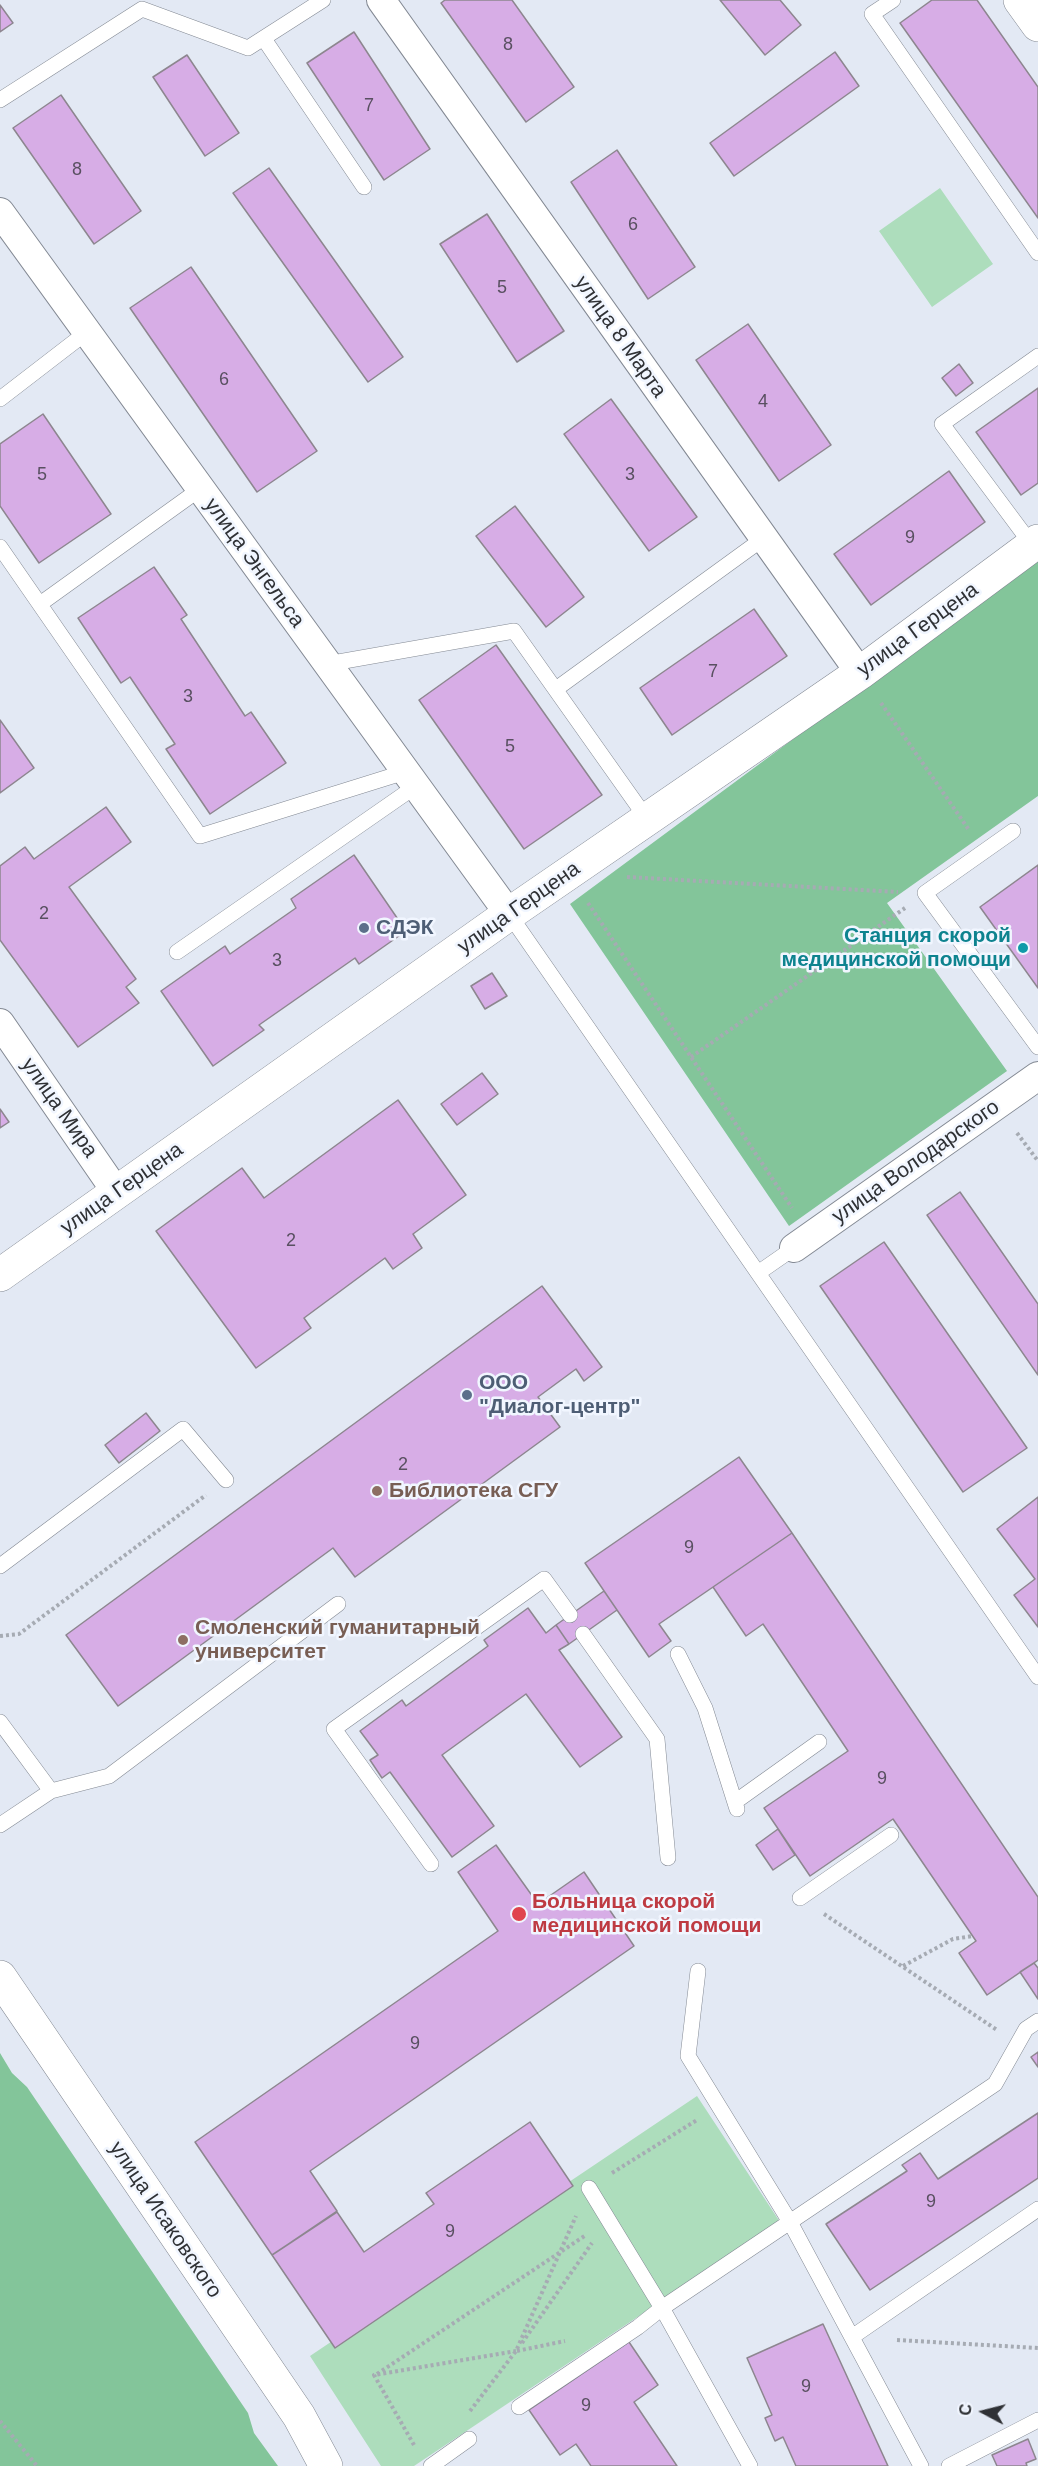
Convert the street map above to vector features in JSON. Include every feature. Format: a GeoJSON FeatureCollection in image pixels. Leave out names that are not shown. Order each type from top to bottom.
{"type":"FeatureCollection","features":[{"type":"Feature","properties":{"kind":"street","name":"улица 8 Марта"},"geometry":{"type":"LineString","coordinates":[[381,0],[860,673]]}},
{"type":"Feature","properties":{"kind":"street"},"geometry":{"type":"LineString","coordinates":[[1020,0],[1038,25]]}},
{"type":"Feature","properties":{"kind":"street","name":"улица Энгельса"},"geometry":{"type":"LineString","coordinates":[[0,212],[509,914]]}},
{"type":"Feature","properties":{"kind":"street","name":"улица Герцена"},"geometry":{"type":"LineString","coordinates":[[0,1275],[509,914],[860,673],[1035,543]]}},
{"type":"Feature","properties":{"kind":"street","name":"улица Мира"},"geometry":{"type":"LineString","coordinates":[[0,1023],[117,1193]]}},
{"type":"Feature","properties":{"kind":"street","name":"улица Володарского"},"geometry":{"type":"LineString","coordinates":[[802,1242],[1038,1076]]}},
{"type":"Feature","properties":{"kind":"street","name":"улица Исаковского"},"geometry":{"type":"LineString","coordinates":[[0,1977],[299,2416],[326,2466]]}},
{"type":"Feature","properties":{"kind":"lane"},"geometry":{"type":"LineString","coordinates":[[0,100],[142,9],[248,48],[323,0]]}},
{"type":"Feature","properties":{"kind":"lane"},"geometry":{"type":"LineString","coordinates":[[893,0],[872,14],[1038,253]]}},
{"type":"Feature","properties":{"kind":"lane"},"geometry":{"type":"LineString","coordinates":[[264,39],[364,187]]}},
{"type":"Feature","properties":{"kind":"lane"},"geometry":{"type":"LineString","coordinates":[[0,399],[87,332]]}},
{"type":"Feature","properties":{"kind":"lane"},"geometry":{"type":"LineString","coordinates":[[1035,543],[942,424],[1038,356]]}},
{"type":"Feature","properties":{"kind":"lane"},"geometry":{"type":"LineString","coordinates":[[40,604],[200,489]]}},
{"type":"Feature","properties":{"kind":"lane"},"geometry":{"type":"LineString","coordinates":[[556,689],[764,538]]}},
{"type":"Feature","properties":{"kind":"lane"},"geometry":{"type":"LineString","coordinates":[[0,547],[200,836],[411,779]]}},
{"type":"Feature","properties":{"kind":"lane"},"geometry":{"type":"LineString","coordinates":[[327,664],[514,631],[647,819]]}},
{"type":"Feature","properties":{"kind":"lane"},"geometry":{"type":"LineString","coordinates":[[177,952],[411,779]]}},
{"type":"Feature","properties":{"kind":"lane"},"geometry":{"type":"LineString","coordinates":[[1013,831],[925,893],[1038,1047]]}},
{"type":"Feature","properties":{"kind":"lane"},"geometry":{"type":"LineString","coordinates":[[509,914],[1038,1677]]}},
{"type":"Feature","properties":{"kind":"lane"},"geometry":{"type":"LineString","coordinates":[[758,1272],[802,1242]]}},
{"type":"Feature","properties":{"kind":"lane"},"geometry":{"type":"LineString","coordinates":[[0,1566],[183,1429],[226,1480]]}},
{"type":"Feature","properties":{"kind":"lane"},"geometry":{"type":"LineString","coordinates":[[431,1864],[334,1729],[544,1579],[570,1615]]}},
{"type":"Feature","properties":{"kind":"lane"},"geometry":{"type":"LineString","coordinates":[[0,1825],[51,1791],[109,1776],[338,1604]]}},
{"type":"Feature","properties":{"kind":"lane"},"geometry":{"type":"LineString","coordinates":[[583,1634],[657,1739],[668,1858]]}},
{"type":"Feature","properties":{"kind":"lane"},"geometry":{"type":"LineString","coordinates":[[678,1654],[705,1708],[736,1805],[819,1742]]}},
{"type":"Feature","properties":{"kind":"lane"},"geometry":{"type":"LineString","coordinates":[[0,1722],[51,1791]]}},
{"type":"Feature","properties":{"kind":"lane"},"geometry":{"type":"LineString","coordinates":[[800,1898],[891,1835]]}},
{"type":"Feature","properties":{"kind":"lane"},"geometry":{"type":"LineString","coordinates":[[698,1971],[688,2056],[790,2222],[921,2466]]}},
{"type":"Feature","properties":{"kind":"lane"},"geometry":{"type":"LineString","coordinates":[[519,2407],[995,2084],[1026,2029],[1038,2021]]}},
{"type":"Feature","properties":{"kind":"lane"},"geometry":{"type":"LineString","coordinates":[[589,2188],[662,2308],[750,2466]]}},
{"type":"Feature","properties":{"kind":"lane"},"geometry":{"type":"LineString","coordinates":[[852,2337],[1038,2209]]}},
{"type":"Feature","properties":{"kind":"lane"},"geometry":{"type":"LineString","coordinates":[[949,2466],[1038,2420]]}},
{"type":"Feature","properties":{"kind":"lane"},"geometry":{"type":"LineString","coordinates":[[431,2466],[469,2439]]}},
{"type":"Feature","properties":{"kind":"path"},"geometry":{"type":"LineString","coordinates":[[860,673],[983,850]]}},
{"type":"Feature","properties":{"kind":"path"},"geometry":{"type":"LineString","coordinates":[[568,873],[691,1057],[802,1242]]}},
{"type":"Feature","properties":{"kind":"path"},"geometry":{"type":"LineString","coordinates":[[626,877],[925,893]]}},
{"type":"Feature","properties":{"kind":"path"},"geometry":{"type":"LineString","coordinates":[[691,1057],[925,893]]}},
{"type":"Feature","properties":{"kind":"path"},"geometry":{"type":"LineString","coordinates":[[0,1635],[19,1634],[226,1480]]}},
{"type":"Feature","properties":{"kind":"path"},"geometry":{"type":"LineString","coordinates":[[800,1898],[1018,2044]]}},
{"type":"Feature","properties":{"kind":"path"},"geometry":{"type":"LineString","coordinates":[[903,1966],[953,1939],[973,1936]]}},
{"type":"Feature","properties":{"kind":"path"},"geometry":{"type":"LineString","coordinates":[[516,2351],[589,2188],[718,2106]]}},
{"type":"Feature","properties":{"kind":"path"},"geometry":{"type":"LineString","coordinates":[[374,2375],[609,2220]]}},
{"type":"Feature","properties":{"kind":"path"},"geometry":{"type":"LineString","coordinates":[[465,2418],[516,2351],[609,2220]]}},
{"type":"Feature","properties":{"kind":"path"},"geometry":{"type":"LineString","coordinates":[[852,2337],[1038,2348]]}},
{"type":"Feature","properties":{"kind":"path"},"geometry":{"type":"LineString","coordinates":[[374,2375],[516,2351]]}},
{"type":"Feature","properties":{"kind":"path"},"geometry":{"type":"LineString","coordinates":[[374,2375],[415,2446]]}},
{"type":"Feature","properties":{"kind":"path"},"geometry":{"type":"LineString","coordinates":[[0,2421],[37,2466]]}},
{"type":"Feature","properties":{"kind":"green space"},"geometry":{"type":"Polygon","coordinates":[[[940,188],[993,264],[932,307],[879,231],[940,188]]]}},
{"type":"Feature","properties":{"kind":"green space"},"geometry":{"type":"Polygon","coordinates":[[[1038,558],[1038,796],[887,903],[1007,1071],[789,1226],[570,904],[1038,558]]]}},
{"type":"Feature","properties":{"kind":"green space"},"geometry":{"type":"Polygon","coordinates":[[[0,2053],[12,2073],[27,2087],[248,2413],[254,2433],[278,2466],[0,2466],[0,2053]]]}},
{"type":"Feature","properties":{"kind":"green space"},"geometry":{"type":"Polygon","coordinates":[[[697,2096],[780,2222],[414,2466],[381,2466],[310,2356],[697,2096]]]}},
{"type":"Feature","properties":{"kind":"building"},"geometry":{"type":"Polygon","coordinates":[[[445,0],[512,0],[574,87],[526,122],[441,3],[445,0]]]}},
{"type":"Feature","properties":{"kind":"building"},"geometry":{"type":"Polygon","coordinates":[[[720,0],[780,0],[801,25],[765,55],[720,0]]]}},
{"type":"Feature","properties":{"kind":"building"},"geometry":{"type":"Polygon","coordinates":[[[932,0],[977,0],[1038,87],[1038,218],[900,23],[932,0]]]}},
{"type":"Feature","properties":{"kind":"building"},"geometry":{"type":"Polygon","coordinates":[[[0,5],[13,23],[0,32],[0,5]]]}},
{"type":"Feature","properties":{"kind":"building"},"geometry":{"type":"Polygon","coordinates":[[[354,32],[430,149],[384,180],[307,63],[354,32]]]}},
{"type":"Feature","properties":{"kind":"building"},"geometry":{"type":"Polygon","coordinates":[[[835,52],[859,86],[734,176],[710,143],[835,52]]]}},
{"type":"Feature","properties":{"kind":"building"},"geometry":{"type":"Polygon","coordinates":[[[187,55],[239,133],[205,156],[153,77],[187,55]]]}},
{"type":"Feature","properties":{"kind":"building"},"geometry":{"type":"Polygon","coordinates":[[[61,95],[141,211],[94,244],[13,128],[61,95]]]}},
{"type":"Feature","properties":{"kind":"building"},"geometry":{"type":"Polygon","coordinates":[[[617,150],[695,267],[648,299],[571,182],[617,150]]]}},
{"type":"Feature","properties":{"kind":"building"},"geometry":{"type":"Polygon","coordinates":[[[269,168],[403,357],[368,382],[233,193],[269,168]]]}},
{"type":"Feature","properties":{"kind":"building"},"geometry":{"type":"Polygon","coordinates":[[[487,214],[564,331],[517,362],[440,244],[487,214]]]}},
{"type":"Feature","properties":{"kind":"building"},"geometry":{"type":"Polygon","coordinates":[[[191,267],[317,451],[257,492],[130,308],[191,267]]]}},
{"type":"Feature","properties":{"kind":"building"},"geometry":{"type":"Polygon","coordinates":[[[748,324],[831,445],[779,481],[696,360],[748,324]]]}},
{"type":"Feature","properties":{"kind":"building"},"geometry":{"type":"Polygon","coordinates":[[[959,364],[973,383],[956,396],[942,378],[959,364]]]}},
{"type":"Feature","properties":{"kind":"building"},"geometry":{"type":"Polygon","coordinates":[[[1038,388],[1038,483],[1021,495],[976,432],[1038,388]]]}},
{"type":"Feature","properties":{"kind":"building"},"geometry":{"type":"Polygon","coordinates":[[[611,399],[697,517],[649,551],[564,434],[611,399]]]}},
{"type":"Feature","properties":{"kind":"building"},"geometry":{"type":"Polygon","coordinates":[[[43,414],[111,514],[39,563],[0,506],[0,444],[43,414]]]}},
{"type":"Feature","properties":{"kind":"building"},"geometry":{"type":"Polygon","coordinates":[[[949,471],[985,522],[871,605],[834,554],[949,471]]]}},
{"type":"Feature","properties":{"kind":"building"},"geometry":{"type":"Polygon","coordinates":[[[515,506],[584,597],[546,627],[476,536],[515,506]]]}},
{"type":"Feature","properties":{"kind":"building"},"geometry":{"type":"Polygon","coordinates":[[[154,567],[187,615],[181,619],[245,716],[251,712],[286,763],[210,814],[166,749],[175,744],[130,677],[121,683],[78,618],[154,567]]]}},
{"type":"Feature","properties":{"kind":"building"},"geometry":{"type":"Polygon","coordinates":[[[754,609],[787,656],[672,735],[640,688],[754,609]]]}},
{"type":"Feature","properties":{"kind":"building"},"geometry":{"type":"Polygon","coordinates":[[[496,645],[602,795],[524,849],[419,700],[496,645]]]}},
{"type":"Feature","properties":{"kind":"building"},"geometry":{"type":"Polygon","coordinates":[[[0,720],[34,768],[0,793],[0,720]]]}},
{"type":"Feature","properties":{"kind":"building"},"geometry":{"type":"Polygon","coordinates":[[[106,807],[131,842],[69,887],[136,979],[126,987],[139,1003],[78,1047],[0,940],[0,866],[25,847],[34,859],[106,807]]]}},
{"type":"Feature","properties":{"kind":"building"},"geometry":{"type":"Polygon","coordinates":[[[354,855],[406,931],[359,964],[355,958],[259,1025],[264,1030],[213,1066],[161,991],[225,946],[230,954],[296,908],[291,899],[354,855]]]}},
{"type":"Feature","properties":{"kind":"building","name":"Станция скорой медицинской помощи"},"geometry":{"type":"Polygon","coordinates":[[[1038,865],[1038,988],[980,907],[1038,865]]]}},
{"type":"Feature","properties":{"kind":"building"},"geometry":{"type":"Polygon","coordinates":[[[492,973],[507,996],[485,1009],[471,986],[492,973]]]}},
{"type":"Feature","properties":{"kind":"building"},"geometry":{"type":"Polygon","coordinates":[[[482,1073],[498,1094],[457,1125],[441,1104],[482,1073]]]}},
{"type":"Feature","properties":{"kind":"building"},"geometry":{"type":"Polygon","coordinates":[[[398,1100],[466,1195],[413,1234],[422,1248],[393,1269],[385,1258],[304,1318],[311,1328],[256,1368],[156,1231],[242,1168],[264,1198],[398,1100]]]}},
{"type":"Feature","properties":{"kind":"building"},"geometry":{"type":"Polygon","coordinates":[[[0,1109],[9,1122],[0,1128],[0,1109]]]}},
{"type":"Feature","properties":{"kind":"building"},"geometry":{"type":"Polygon","coordinates":[[[960,1192],[1038,1304],[1038,1375],[927,1215],[960,1192]]]}},
{"type":"Feature","properties":{"kind":"building"},"geometry":{"type":"Polygon","coordinates":[[[884,1242],[1027,1448],[963,1492],[820,1286],[884,1242]]]}},
{"type":"Feature","properties":{"kind":"building"},"geometry":{"type":"Polygon","coordinates":[[[542,1286],[602,1367],[584,1381],[576,1369],[538,1397],[560,1427],[355,1577],[333,1548],[118,1706],[66,1635],[542,1286]]]}},
{"type":"Feature","properties":{"kind":"building"},"geometry":{"type":"Polygon","coordinates":[[[146,1413],[160,1431],[119,1463],[105,1445],[146,1413]]]}},
{"type":"Feature","properties":{"kind":"building"},"geometry":{"type":"Polygon","coordinates":[[[739,1457],[792,1533],[659,1624],[671,1641],[649,1657],[585,1563],[739,1457]]]}},
{"type":"Feature","properties":{"kind":"building"},"geometry":{"type":"Polygon","coordinates":[[[1038,1497],[1038,1627],[1014,1595],[1035,1579],[997,1529],[1038,1497]]]}},
{"type":"Feature","properties":{"kind":"building"},"geometry":{"type":"Polygon","coordinates":[[[792,1533],[1038,1897],[1038,1960],[987,1995],[959,1953],[976,1941],[893,1819],[810,1876],[764,1808],[848,1751],[763,1624],[746,1636],[713,1587],[792,1533]]]}},
{"type":"Feature","properties":{"kind":"building"},"geometry":{"type":"Polygon","coordinates":[[[604,1591],[617,1610],[569,1644],[556,1625],[604,1591]]]}},
{"type":"Feature","properties":{"kind":"building"},"geometry":{"type":"Polygon","coordinates":[[[528,1608],[546,1633],[556,1625],[569,1644],[559,1650],[622,1737],[580,1767],[526,1694],[442,1755],[494,1826],[452,1857],[390,1772],[382,1778],[370,1760],[378,1755],[360,1731],[402,1700],[406,1706],[488,1646],[484,1640],[528,1608]]]}},
{"type":"Feature","properties":{"kind":"building"},"geometry":{"type":"Polygon","coordinates":[[[778,1829],[795,1855],[773,1870],[756,1845],[778,1829]]]}},
{"type":"Feature","properties":{"kind":"building"},"geometry":{"type":"Polygon","coordinates":[[[496,1845],[538,1904],[584,1872],[634,1946],[310,2171],[337,2211],[272,2255],[195,2142],[498,1931],[458,1872],[496,1845]]]}},
{"type":"Feature","properties":{"kind":"building"},"geometry":{"type":"Polygon","coordinates":[[[1034,1963],[1038,1968],[1038,1999],[1020,1972],[1034,1963]]]}},
{"type":"Feature","properties":{"kind":"building"},"geometry":{"type":"Polygon","coordinates":[[[1038,2052],[1038,2067],[1031,2057],[1038,2052]]]}},
{"type":"Feature","properties":{"kind":"building"},"geometry":{"type":"Polygon","coordinates":[[[1038,2113],[1038,2178],[870,2290],[826,2224],[907,2171],[902,2165],[920,2153],[938,2179],[1038,2113]]]}},
{"type":"Feature","properties":{"kind":"building"},"geometry":{"type":"Polygon","coordinates":[[[530,2122],[573,2186],[335,2348],[272,2255],[337,2212],[364,2252],[434,2204],[426,2193],[530,2122]]]}},
{"type":"Feature","properties":{"kind":"building"},"geometry":{"type":"Polygon","coordinates":[[[823,2324],[888,2466],[796,2466],[783,2437],[775,2441],[765,2418],[772,2415],[747,2358],[823,2324]]]}},
{"type":"Feature","properties":{"kind":"building"},"geometry":{"type":"Polygon","coordinates":[[[629,2342],[658,2385],[634,2402],[677,2466],[591,2466],[576,2444],[560,2455],[529,2410],[629,2342]]]}},
{"type":"Feature","properties":{"kind":"building"},"geometry":{"type":"Polygon","coordinates":[[[1028,2439],[1036,2459],[1026,2463],[1027,2466],[997,2466],[992,2455],[1028,2439]]]}},
{"type":"Feature","properties":{"kind":"place","name":"СДЭК"},"geometry":{"type":"Point","coordinates":[364,928]}},
{"type":"Feature","properties":{"kind":"place","name":"Станция скорой медицинской помощи"},"geometry":{"type":"Point","coordinates":[1023,948]}},
{"type":"Feature","properties":{"kind":"place","name":"ООО \"Диалог-центр\""},"geometry":{"type":"Point","coordinates":[467,1395]}},
{"type":"Feature","properties":{"kind":"place","name":"Библиотека СГУ"},"geometry":{"type":"Point","coordinates":[377,1491]}},
{"type":"Feature","properties":{"kind":"place","name":"Смоленский гуманитарный университет"},"geometry":{"type":"Point","coordinates":[183,1640]}},
{"type":"Feature","properties":{"kind":"place","name":"Больница скорой медицинской помощи"},"geometry":{"type":"Point","coordinates":[519,1914]}}]}
